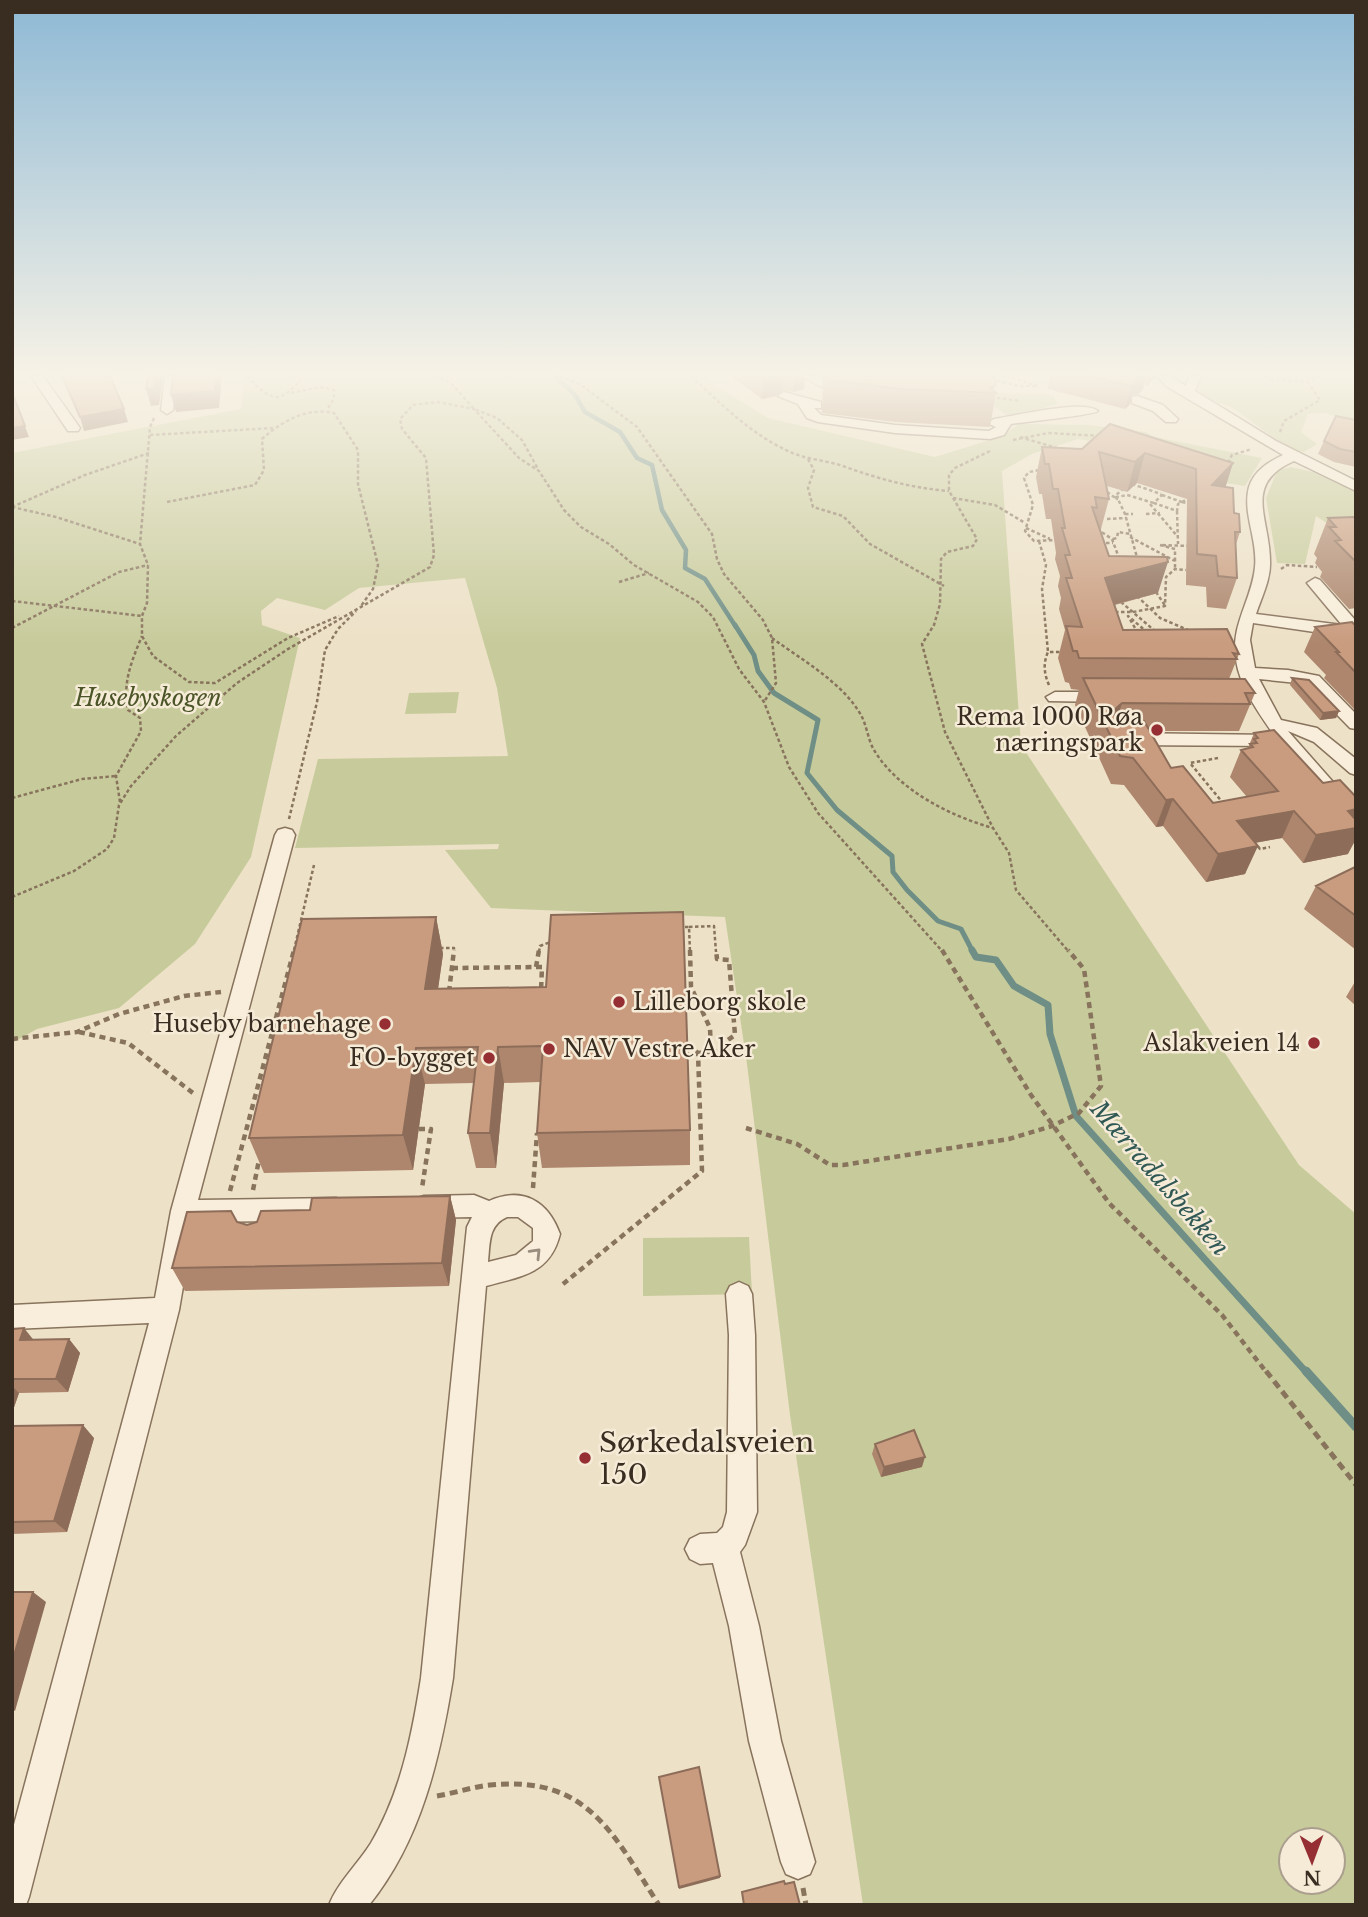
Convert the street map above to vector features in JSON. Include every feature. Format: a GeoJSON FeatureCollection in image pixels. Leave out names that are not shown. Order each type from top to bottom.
{"type":"FeatureCollection","features":[{"type":"Feature","properties":{"kind":"street"},"geometry":{"type":"LineString","coordinates":[[1272,465],[1255,490],[1254,505],[1263,566],[1248,617],[1242,651],[1251,697],[1356,820]]}},
{"type":"Feature","properties":{"kind":"street"},"geometry":{"type":"LineString","coordinates":[[1312,465],[1356,487]]}},
{"type":"Feature","properties":{"kind":"street"},"geometry":{"type":"LineString","coordinates":[[1248,617],[1335,631],[1354,629],[1317,575]]}},
{"type":"Feature","properties":{"kind":"street"},"geometry":{"type":"LineString","coordinates":[[1247,673],[1288,675],[1313,680],[1356,724]]}},
{"type":"Feature","properties":{"kind":"street"},"geometry":{"type":"LineString","coordinates":[[1055,696],[1123,696]]}},
{"type":"Feature","properties":{"kind":"street"},"geometry":{"type":"LineString","coordinates":[[1277,725],[1300,726],[1313,731],[1356,769]]}},
{"type":"Feature","properties":{"kind":"street"},"geometry":{"type":"LineString","coordinates":[[1114,739],[1288,740]]}},
{"type":"Feature","properties":{"kind":"street"},"geometry":{"type":"LineString","coordinates":[[12,1897],[166,1310],[183,1210],[285,835]]}},
{"type":"Feature","properties":{"kind":"street"},"geometry":{"type":"LineString","coordinates":[[397,1208],[474,1206],[489,1213]]}},
{"type":"Feature","properties":{"kind":"street"},"geometry":{"type":"LineString","coordinates":[[346,1905],[376,1867],[410,1799],[449,1637],[457,1555],[475,1278],[480,1227],[489,1213],[510,1206],[532,1209],[545,1222],[547,1239],[539,1254],[530,1261],[475,1278]]}},
{"type":"Feature","properties":{"kind":"street"},"geometry":{"type":"LineString","coordinates":[[183,1210],[261,1212],[355,1209]]}},
{"type":"Feature","properties":{"kind":"street"},"geometry":{"type":"LineString","coordinates":[[739,1294],[743,1335],[742,1512],[735,1535],[712,1548],[744,1626],[765,1741],[798,1862]]}},
{"type":"Feature","properties":{"kind":"street"},"geometry":{"type":"LineString","coordinates":[[12,1317],[166,1310]]}},
{"type":"Feature","properties":{"kind":"path"},"geometry":{"type":"LineString","coordinates":[[12,507],[113,465]]}},
{"type":"Feature","properties":{"kind":"path"},"geometry":{"type":"LineString","coordinates":[[12,897],[74,872],[94,861],[110,846],[120,802],[116,776],[141,730],[140,718],[128,710],[124,698],[128,668],[142,636],[142,616],[147,603],[148,565],[139,544],[148,465]]}},
{"type":"Feature","properties":{"kind":"path"},"geometry":{"type":"LineString","coordinates":[[167,502],[243,489],[263,479],[266,465]]}},
{"type":"Feature","properties":{"kind":"path"},"geometry":{"type":"LineString","coordinates":[[285,835],[317,702],[325,650],[338,629],[361,607],[373,589],[378,565],[358,484],[358,465]]}},
{"type":"Feature","properties":{"kind":"path"},"geometry":{"type":"LineString","coordinates":[[120,802],[176,736],[257,668],[422,575],[430,566],[434,555],[427,465]]}},
{"type":"Feature","properties":{"kind":"path"},"geometry":{"type":"LineString","coordinates":[[530,465],[539,471]]}},
{"type":"Feature","properties":{"kind":"path"},"geometry":{"type":"LineString","coordinates":[[536,465],[564,510],[581,527],[698,602],[713,617],[740,669],[764,702],[789,767],[818,813],[948,957],[1052,1126],[1109,1203],[1222,1315],[1356,1485]]}},
{"type":"Feature","properties":{"kind":"path"},"geometry":{"type":"LineString","coordinates":[[664,465],[712,534],[716,559],[723,574],[763,620],[772,638],[776,683],[764,702]]}},
{"type":"Feature","properties":{"kind":"path"},"geometry":{"type":"LineString","coordinates":[[812,465],[814,470],[808,481],[807,494],[813,507],[843,516],[870,544],[944,586]]}},
{"type":"Feature","properties":{"kind":"path"},"geometry":{"type":"LineString","coordinates":[[840,465],[870,477],[920,489],[949,491]]}},
{"type":"Feature","properties":{"kind":"path"},"geometry":{"type":"LineString","coordinates":[[746,1128],[797,1144],[830,1165],[1009,1139],[1052,1126],[1079,1113],[1101,1086],[1084,969],[1016,890],[1009,853],[993,828],[945,732],[924,661],[922,644],[934,629],[944,586],[941,559],[947,552],[973,546],[977,539],[949,491],[951,471],[962,465]]}},
{"type":"Feature","properties":{"kind":"path"},"geometry":{"type":"LineString","coordinates":[[1047,469],[1029,472],[1024,478],[1033,505],[1025,531],[1034,541],[1061,540]]}},
{"type":"Feature","properties":{"kind":"path"},"geometry":{"type":"LineString","coordinates":[[1138,563],[1126,516],[1115,496],[1129,483],[1194,505]]}},
{"type":"Feature","properties":{"kind":"path"},"geometry":{"type":"LineString","coordinates":[[1140,487],[1143,483]]}},
{"type":"Feature","properties":{"kind":"path"},"geometry":{"type":"LineString","coordinates":[[1105,485],[1104,491],[1117,499]]}},
{"type":"Feature","properties":{"kind":"path"},"geometry":{"type":"LineString","coordinates":[[1117,499],[1123,495],[1177,510],[1193,509],[1186,501]]}},
{"type":"Feature","properties":{"kind":"path"},"geometry":{"type":"LineString","coordinates":[[1154,503],[1162,495]]}},
{"type":"Feature","properties":{"kind":"path"},"geometry":{"type":"LineString","coordinates":[[953,498],[995,505],[1052,540]]}},
{"type":"Feature","properties":{"kind":"path"},"geometry":{"type":"LineString","coordinates":[[1146,501],[1160,513],[1178,537]]}},
{"type":"Feature","properties":{"kind":"path"},"geometry":{"type":"LineString","coordinates":[[1175,569],[1175,549],[1160,545],[1178,547],[1178,504],[1186,501]]}},
{"type":"Feature","properties":{"kind":"path"},"geometry":{"type":"LineString","coordinates":[[12,507],[56,517],[139,544]]}},
{"type":"Feature","properties":{"kind":"path"},"geometry":{"type":"LineString","coordinates":[[1146,514],[1160,513]]}},
{"type":"Feature","properties":{"kind":"path"},"geometry":{"type":"LineString","coordinates":[[1107,519],[1133,514]]}},
{"type":"Feature","properties":{"kind":"path"},"geometry":{"type":"LineString","coordinates":[[1094,523],[1113,541],[1117,556],[1128,564]]}},
{"type":"Feature","properties":{"kind":"path"},"geometry":{"type":"LineString","coordinates":[[1178,523],[1187,524]]}},
{"type":"Feature","properties":{"kind":"path"},"geometry":{"type":"LineString","coordinates":[[1089,531],[1101,532]]}},
{"type":"Feature","properties":{"kind":"path"},"geometry":{"type":"LineString","coordinates":[[1092,542],[1113,541],[1118,533],[1130,535],[1155,552],[1175,561]]}},
{"type":"Feature","properties":{"kind":"path"},"geometry":{"type":"LineString","coordinates":[[1039,541],[1046,565],[1042,589],[1048,630],[1045,679],[1055,696]]}},
{"type":"Feature","properties":{"kind":"path"},"geometry":{"type":"LineString","coordinates":[[1178,544],[1192,546]]}},
{"type":"Feature","properties":{"kind":"path"},"geometry":{"type":"LineString","coordinates":[[12,628],[119,572],[148,565]]}},
{"type":"Feature","properties":{"kind":"path"},"geometry":{"type":"LineString","coordinates":[[1273,574],[1287,565],[1317,575]]}},
{"type":"Feature","properties":{"kind":"path"},"geometry":{"type":"LineString","coordinates":[[1166,606],[1166,577],[1175,569],[1186,570]]}},
{"type":"Feature","properties":{"kind":"path"},"geometry":{"type":"LineString","coordinates":[[619,582],[649,573]]}},
{"type":"Feature","properties":{"kind":"path"},"geometry":{"type":"LineString","coordinates":[[1155,590],[1166,606]]}},
{"type":"Feature","properties":{"kind":"path"},"geometry":{"type":"LineString","coordinates":[[1133,592],[1169,624],[1191,631]]}},
{"type":"Feature","properties":{"kind":"path"},"geometry":{"type":"LineString","coordinates":[[12,601],[142,616]]}},
{"type":"Feature","properties":{"kind":"path"},"geometry":{"type":"LineString","coordinates":[[1120,601],[1161,636]]}},
{"type":"Feature","properties":{"kind":"path"},"geometry":{"type":"LineString","coordinates":[[1105,612],[1133,612],[1166,606]]}},
{"type":"Feature","properties":{"kind":"path"},"geometry":{"type":"LineString","coordinates":[[142,636],[153,656],[178,676],[189,682],[215,683],[288,638],[361,607]]}},
{"type":"Feature","properties":{"kind":"path"},"geometry":{"type":"LineString","coordinates":[[1139,635],[1128,616],[1147,633],[1155,631]]}},
{"type":"Feature","properties":{"kind":"path"},"geometry":{"type":"LineString","coordinates":[[1165,630],[1169,624]]}},
{"type":"Feature","properties":{"kind":"path"},"geometry":{"type":"LineString","coordinates":[[772,638],[832,682],[861,715],[872,747],[884,766],[934,805],[960,819],[993,828]]}},
{"type":"Feature","properties":{"kind":"path"},"geometry":{"type":"LineString","coordinates":[[1048,652],[1068,652]]}},
{"type":"Feature","properties":{"kind":"path"},"geometry":{"type":"LineString","coordinates":[[1217,758],[1190,763],[1225,806]]}},
{"type":"Feature","properties":{"kind":"path"},"geometry":{"type":"LineString","coordinates":[[12,799],[82,779],[116,776]]}},
{"type":"Feature","properties":{"kind":"path"},"geometry":{"type":"LineString","coordinates":[[1252,838],[1261,849],[1270,847]]}},
{"type":"Feature","properties":{"kind":"path"},"geometry":{"type":"LineString","coordinates":[[225,1210],[314,865]]}},
{"type":"Feature","properties":{"kind":"path"},"geometry":{"type":"LineString","coordinates":[[676,927],[714,926],[717,959],[729,960],[735,1035],[711,1052],[698,1053],[687,1044]]}},
{"type":"Feature","properties":{"kind":"path"},"geometry":{"type":"LineString","coordinates":[[689,927],[691,987],[710,1028],[711,1052]]}},
{"type":"Feature","properties":{"kind":"path"},"geometry":{"type":"LineString","coordinates":[[536,967],[540,946],[558,940]]}},
{"type":"Feature","properties":{"kind":"path"},"geometry":{"type":"LineString","coordinates":[[429,948],[454,948],[449,994]]}},
{"type":"Feature","properties":{"kind":"path"},"geometry":{"type":"LineString","coordinates":[[294,950],[307,950]]}},
{"type":"Feature","properties":{"kind":"path"},"geometry":{"type":"LineString","coordinates":[[452,968],[542,967],[541,992]]}},
{"type":"Feature","properties":{"kind":"path"},"geometry":{"type":"LineString","coordinates":[[12,1039],[77,1031],[119,1014],[184,996],[244,989]]}},
{"type":"Feature","properties":{"kind":"path"},"geometry":{"type":"LineString","coordinates":[[77,1031],[128,1043],[210,1107]]}},
{"type":"Feature","properties":{"kind":"path"},"geometry":{"type":"LineString","coordinates":[[563,1284],[702,1171],[698,1053]]}},
{"type":"Feature","properties":{"kind":"path"},"geometry":{"type":"LineString","coordinates":[[533,1188],[538,1122]]}},
{"type":"Feature","properties":{"kind":"path"},"geometry":{"type":"LineString","coordinates":[[419,1129],[430,1129],[422,1190]]}},
{"type":"Feature","properties":{"kind":"path"},"geometry":{"type":"LineString","coordinates":[[261,1212],[262,1149]]}},
{"type":"Feature","properties":{"kind":"path"},"geometry":{"type":"LineString","coordinates":[[410,1799],[493,1785],[525,1784],[555,1789],[580,1802],[600,1822],[659,1905]]}},
{"type":"Feature","properties":{"kind":"green space","name":"Husebyskogen"},"geometry":{"type":"Polygon","coordinates":[[[12,465],[1012,465],[1002,471],[1021,745],[1299,1165],[1356,1214],[1356,1905],[863,1905],[790,1415],[747,1064],[725,917],[491,908],[445,850],[498,849],[499,844],[295,848],[318,759],[508,756],[497,688],[465,578],[359,588],[325,610],[277,598],[261,611],[262,625],[300,638],[251,857],[195,944],[119,1008],[37,1029],[12,1043],[12,465]]]}},
{"type":"Feature","properties":{"kind":"green space"},"geometry":{"type":"Polygon","coordinates":[[[1173,465],[1257,465],[1245,486],[1214,481],[1173,465]]]}},
{"type":"Feature","properties":{"kind":"green space"},"geometry":{"type":"Polygon","coordinates":[[[1291,467],[1313,472],[1356,492],[1356,542],[1316,516],[1305,564],[1277,563],[1266,498],[1277,471],[1291,467]]]}},
{"type":"Feature","properties":{"kind":"green space"},"geometry":{"type":"Polygon","coordinates":[[[459,692],[456,713],[405,714],[409,693],[459,692]]]}},
{"type":"Feature","properties":{"kind":"green space"},"geometry":{"type":"Polygon","coordinates":[[[749,1237],[752,1294],[643,1296],[643,1238],[749,1237]]]}},
{"type":"Feature","properties":{"kind":"building"},"geometry":{"type":"Polygon","coordinates":[[[1049,465],[1102,465],[1109,499],[1095,497],[1097,508],[1092,507],[1109,556],[1167,557],[1168,562],[1105,578],[1123,630],[1227,629],[1239,654],[1233,653],[1237,659],[1079,658],[1077,651],[1073,651],[1066,626],[1082,627],[1066,578],[1072,578],[1065,555],[1070,555],[1062,528],[1065,528],[1058,489],[1053,489],[1049,465]]]}},
{"type":"Feature","properties":{"kind":"building"},"geometry":{"type":"Polygon","coordinates":[[[1185,465],[1231,465],[1212,485],[1233,488],[1234,513],[1239,514],[1240,532],[1235,532],[1237,578],[1218,576],[1216,556],[1197,554],[1196,469],[1185,465]]]}},
{"type":"Feature","properties":{"kind":"building"},"geometry":{"type":"Polygon","coordinates":[[[1354,517],[1356,562],[1335,541],[1341,540],[1329,527],[1336,527],[1328,518],[1354,517]]]}},
{"type":"Feature","properties":{"kind":"building"},"geometry":{"type":"Polygon","coordinates":[[[1352,622],[1356,626],[1356,673],[1315,627],[1352,622]]]}},
{"type":"Feature","properties":{"kind":"building"},"geometry":{"type":"Polygon","coordinates":[[[1083,678],[1245,679],[1255,693],[1245,693],[1250,704],[1122,703],[1111,713],[1122,721],[1144,721],[1171,768],[1183,766],[1213,803],[1278,791],[1241,750],[1257,743],[1254,739],[1258,738],[1254,733],[1274,730],[1323,783],[1340,780],[1356,797],[1356,809],[1348,811],[1356,820],[1356,828],[1316,835],[1294,811],[1237,821],[1258,846],[1218,854],[1173,799],[1166,800],[1133,758],[1120,756],[1083,678]]]}},
{"type":"Feature","properties":{"kind":"building"},"geometry":{"type":"Polygon","coordinates":[[[1292,678],[1309,680],[1339,711],[1323,713],[1292,678]]]}},
{"type":"Feature","properties":{"kind":"building"},"geometry":{"type":"Polygon","coordinates":[[[1356,867],[1356,916],[1316,886],[1356,867]]]}},
{"type":"Feature","properties":{"kind":"building","name":"FO-bygget"},"geometry":{"type":"Polygon","coordinates":[[[683,912],[690,1130],[537,1133],[543,1046],[498,1047],[490,1133],[468,1133],[478,1047],[416,1048],[403,1135],[249,1138],[302,919],[436,917],[425,989],[546,987],[551,915],[683,912]]]}},
{"type":"Feature","properties":{"kind":"building"},"geometry":{"type":"Polygon","coordinates":[[[450,1196],[442,1263],[172,1268],[187,1212],[231,1211],[237,1222],[247,1225],[257,1222],[261,1211],[310,1210],[312,1198],[450,1196]]]}},
{"type":"Feature","properties":{"kind":"building"},"geometry":{"type":"Polygon","coordinates":[[[24,1328],[20,1340],[69,1339],[56,1379],[12,1379],[12,1329],[24,1328]]]}},
{"type":"Feature","properties":{"kind":"building"},"geometry":{"type":"Polygon","coordinates":[[[83,1425],[54,1521],[12,1522],[12,1426],[83,1425]]]}},
{"type":"Feature","properties":{"kind":"building"},"geometry":{"type":"Polygon","coordinates":[[[914,1430],[925,1457],[884,1467],[875,1444],[914,1430]]]}},
{"type":"Feature","properties":{"kind":"building"},"geometry":{"type":"Polygon","coordinates":[[[12,1592],[33,1592],[12,1662],[12,1592]]]}},
{"type":"Feature","properties":{"kind":"building"},"geometry":{"type":"Polygon","coordinates":[[[699,1767],[720,1876],[679,1887],[659,1777],[699,1767]]]}},
{"type":"Feature","properties":{"kind":"building"},"geometry":{"type":"Polygon","coordinates":[[[784,1881],[785,1884],[794,1882],[800,1905],[744,1905],[742,1892],[784,1881]]]}},
{"type":"Feature","properties":{"kind":"waterway","name":"Mærradalsbekken"},"geometry":{"type":"LineString","coordinates":[[652,465],[662,510],[686,550],[685,568],[705,579],[736,627]]}},
{"type":"Feature","properties":{"kind":"waterway","name":"Mærradalsbekken"},"geometry":{"type":"LineString","coordinates":[[735,625],[754,655],[758,671],[774,693],[818,720],[807,773],[837,810],[892,856],[893,872],[907,890],[938,921],[961,929],[973,952]]}},
{"type":"Feature","properties":{"kind":"waterway","name":"Mærradalsbekken"},"geometry":{"type":"LineString","coordinates":[[972,950],[976,957],[996,960],[1014,986],[1048,1005],[1050,1034],[1076,1116],[1307,1373]]}},
{"type":"Feature","properties":{"kind":"waterway","name":"Mærradalsbekken"},"geometry":{"type":"LineString","coordinates":[[1306,1371],[1356,1427]]}},
{"type":"Feature","properties":{"kind":"place","name":"Rema 1000 Røa næringspark"},"geometry":{"type":"Point","coordinates":[1157,730]}},
{"type":"Feature","properties":{"kind":"place","name":"Lilleborg skole"},"geometry":{"type":"Point","coordinates":[619,1002]}},
{"type":"Feature","properties":{"kind":"place","name":"Huseby barnehage"},"geometry":{"type":"Point","coordinates":[385,1024]}},
{"type":"Feature","properties":{"kind":"place","name":"Aslakveien 14"},"geometry":{"type":"Point","coordinates":[1314,1043]}},
{"type":"Feature","properties":{"kind":"place","name":"NAV Vestre Aker"},"geometry":{"type":"Point","coordinates":[549,1049]}},
{"type":"Feature","properties":{"kind":"place","name":"FO-bygget"},"geometry":{"type":"Point","coordinates":[489,1058]}},
{"type":"Feature","properties":{"kind":"place","name":"Sørkedalsveien 150"},"geometry":{"type":"Point","coordinates":[585,1458]}}]}
